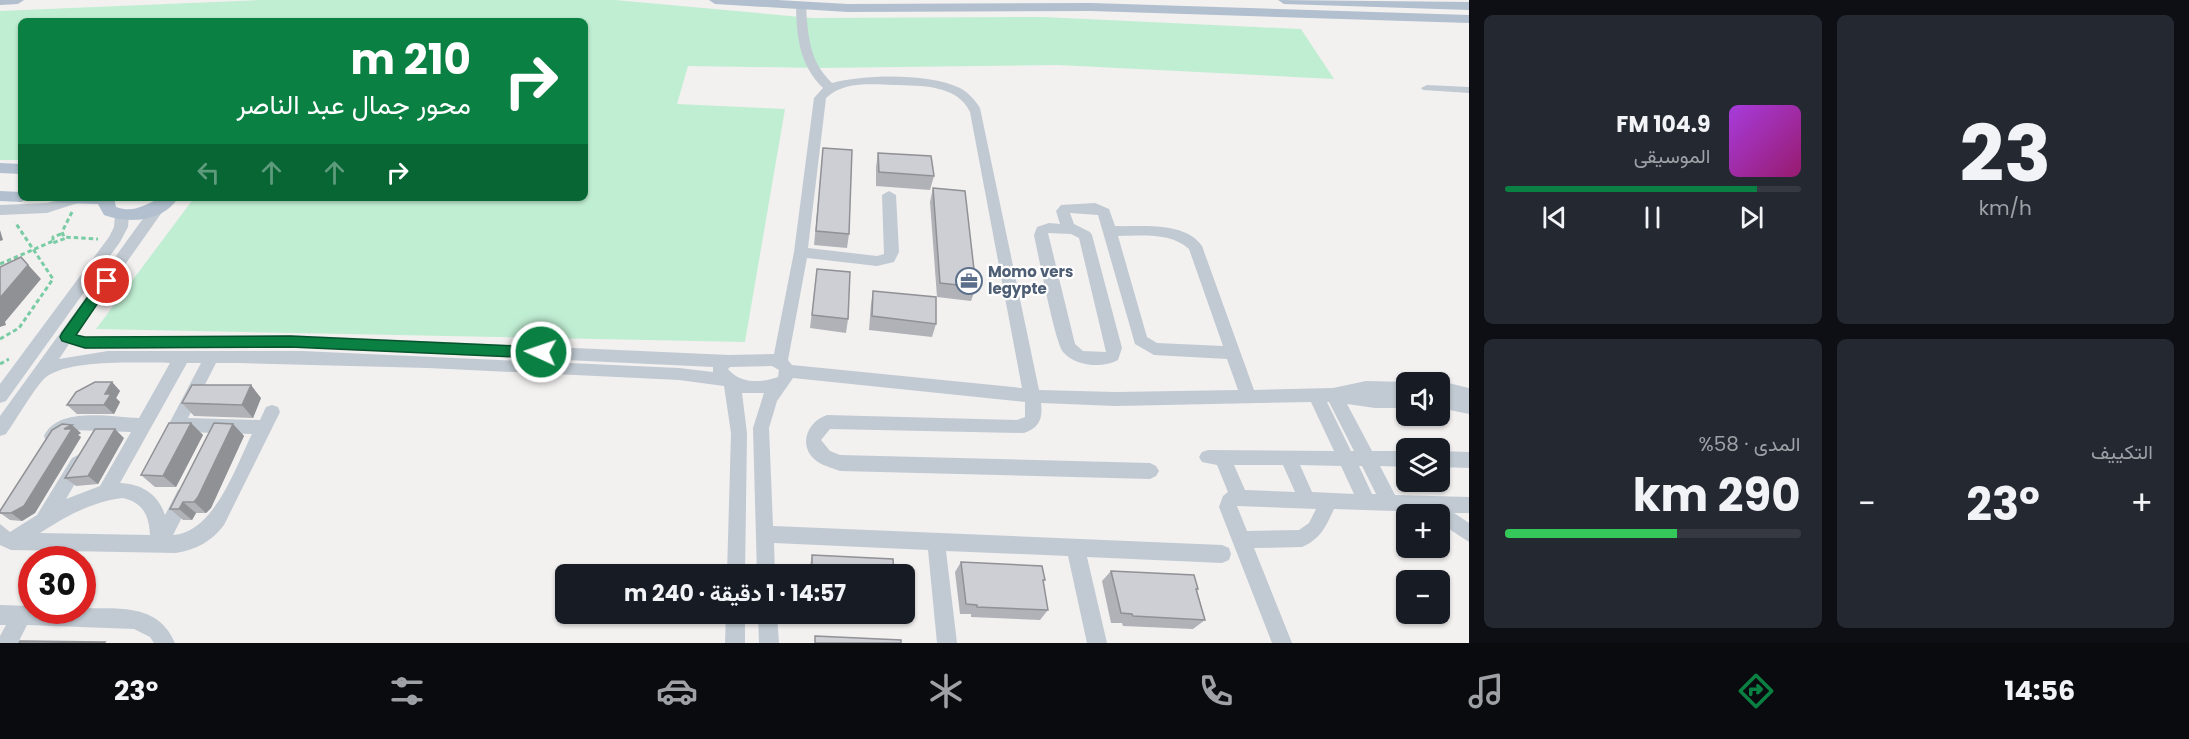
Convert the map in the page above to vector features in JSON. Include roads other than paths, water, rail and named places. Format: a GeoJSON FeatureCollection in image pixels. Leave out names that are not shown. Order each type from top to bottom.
{"type":"FeatureCollection","features":[{"type":"Feature","properties":{"kind":"main road"},"geometry":{"type":"LineString","coordinates":[[0,1],[18,0]]}},
{"type":"Feature","properties":{"kind":"main road"},"geometry":{"type":"LineString","coordinates":[[715,0],[1469,19]]}},
{"type":"Feature","properties":{"kind":"main road"},"geometry":{"type":"LineString","coordinates":[[1284,0],[1469,6]]}},
{"type":"Feature","properties":{"kind":"main road"},"geometry":{"type":"LineString","coordinates":[[0,168],[18,169]]}},
{"type":"Feature","properties":{"kind":"main road"},"geometry":{"type":"LineString","coordinates":[[2,206],[18,198]]}},
{"type":"Feature","properties":{"kind":"main road"},"geometry":{"type":"LineString","coordinates":[[106,201],[107,208],[122,215],[145,212],[165,202]]}},
{"type":"Feature","properties":{"kind":"street"},"geometry":{"type":"LineString","coordinates":[[799,3],[806,57],[818,77],[830,88]]}},
{"type":"Feature","properties":{"kind":"street"},"geometry":{"type":"LineString","coordinates":[[766,564],[761,428],[766,407],[783,372],[801,252],[818,104],[820,98],[830,88],[856,81],[933,84],[958,92],[974,106],[1035,415],[1030,424],[1024,427],[827,422],[818,427],[813,435],[813,445],[819,454],[828,461],[840,463],[1150,471]]}},
{"type":"Feature","properties":{"kind":"street"},"geometry":{"type":"LineString","coordinates":[[1426,88],[1469,90]]}},
{"type":"Feature","properties":{"kind":"street"},"geometry":{"type":"LineString","coordinates":[[801,252],[877,261],[888,258],[892,252],[889,195]]}},
{"type":"Feature","properties":{"kind":"street"},"geometry":{"type":"LineString","coordinates":[[2,206],[47,208],[69,201]]}},
{"type":"Feature","properties":{"kind":"street"},"geometry":{"type":"LineString","coordinates":[[0,429],[165,202]]}},
{"type":"Feature","properties":{"kind":"street"},"geometry":{"type":"LineString","coordinates":[[1068,228],[1063,212],[1066,208],[1095,208],[1105,214],[1143,344],[1154,349],[1232,353]]}},
{"type":"Feature","properties":{"kind":"street"},"geometry":{"type":"LineString","coordinates":[[0,396],[115,239],[121,227],[122,215]]}},
{"type":"Feature","properties":{"kind":"street"},"geometry":{"type":"LineString","coordinates":[[1049,228],[1068,228],[1078,230],[1085,235],[1114,348],[1113,356],[1109,358],[1080,357],[1068,347],[1041,232],[1049,228]]}},
{"type":"Feature","properties":{"kind":"street"},"geometry":{"type":"LineString","coordinates":[[1110,231],[1173,234],[1191,241],[1197,250],[1248,396]]}},
{"type":"Feature","properties":{"kind":"street"},"geometry":{"type":"LineString","coordinates":[[66,337],[85,343],[290,341],[729,361],[783,372],[1032,396],[1116,399],[1334,395],[1375,401],[1396,400]]}},
{"type":"Feature","properties":{"kind":"street"},"geometry":{"type":"LineString","coordinates":[[42,372],[54,366],[92,360],[212,356],[284,357],[679,374],[764,388],[783,372]]}},
{"type":"Feature","properties":{"kind":"street"},"geometry":{"type":"LineString","coordinates":[[160,455],[212,356]]}},
{"type":"Feature","properties":{"kind":"street"},"geometry":{"type":"LineString","coordinates":[[106,492],[182,357]]}},
{"type":"Feature","properties":{"kind":"street"},"geometry":{"type":"LineString","coordinates":[[729,361],[725,362],[720,369],[731,381],[738,433],[736,564]]}},
{"type":"Feature","properties":{"kind":"street"},"geometry":{"type":"LineString","coordinates":[[1334,395],[1354,389],[1396,388]]}},
{"type":"Feature","properties":{"kind":"street"},"geometry":{"type":"LineString","coordinates":[[1450,390],[1469,395]]}},
{"type":"Feature","properties":{"kind":"street"},"geometry":{"type":"LineString","coordinates":[[1316,395],[1367,502]]}},
{"type":"Feature","properties":{"kind":"street"},"geometry":{"type":"LineString","coordinates":[[1334,395],[1390,503]]}},
{"type":"Feature","properties":{"kind":"street"},"geometry":{"type":"LineString","coordinates":[[1450,403],[1469,406]]}},
{"type":"Feature","properties":{"kind":"street"},"geometry":{"type":"LineString","coordinates":[[6,537],[188,543],[200,537],[211,529],[268,420],[219,426],[176,425]]}},
{"type":"Feature","properties":{"kind":"street"},"geometry":{"type":"LineString","coordinates":[[42,451],[55,432],[71,423],[143,426]]}},
{"type":"Feature","properties":{"kind":"street"},"geometry":{"type":"LineString","coordinates":[[43,522],[101,424]]}},
{"type":"Feature","properties":{"kind":"street"},"geometry":{"type":"LineString","coordinates":[[208,447],[219,426]]}},
{"type":"Feature","properties":{"kind":"street"},"geometry":{"type":"LineString","coordinates":[[1239,497],[1215,457],[1396,459]]}},
{"type":"Feature","properties":{"kind":"street"},"geometry":{"type":"LineString","coordinates":[[1288,458],[1308,500]]}},
{"type":"Feature","properties":{"kind":"street"},"geometry":{"type":"LineString","coordinates":[[1450,460],[1468,462]]}},
{"type":"Feature","properties":{"kind":"street"},"geometry":{"type":"LineString","coordinates":[[140,495],[150,475]]}},
{"type":"Feature","properties":{"kind":"street"},"geometry":{"type":"LineString","coordinates":[[160,543],[192,479]]}},
{"type":"Feature","properties":{"kind":"street"},"geometry":{"type":"LineString","coordinates":[[6,537],[43,522],[76,502],[106,492],[118,491],[140,495],[152,505],[156,512],[160,543]]}},
{"type":"Feature","properties":{"kind":"street"},"geometry":{"type":"LineString","coordinates":[[1282,643],[1228,507],[1233,498],[1426,504]]}},
{"type":"Feature","properties":{"kind":"street"},"geometry":{"type":"LineString","coordinates":[[1241,540],[1302,538],[1315,529],[1329,500]]}},
{"type":"Feature","properties":{"kind":"street"},"geometry":{"type":"LineString","coordinates":[[1450,505],[1469,505]]}},
{"type":"Feature","properties":{"kind":"street"},"geometry":{"type":"LineString","coordinates":[[1450,520],[1469,532]]}},
{"type":"Feature","properties":{"kind":"street"},"geometry":{"type":"LineString","coordinates":[[764,534],[1222,554]]}},
{"type":"Feature","properties":{"kind":"street"},"geometry":{"type":"LineString","coordinates":[[936,541],[947,643]]}},
{"type":"Feature","properties":{"kind":"street"},"geometry":{"type":"LineString","coordinates":[[1075,546],[1097,643]]}},
{"type":"Feature","properties":{"kind":"street"},"geometry":{"type":"LineString","coordinates":[[0,615],[18,616]]}},
{"type":"Feature","properties":{"kind":"street"},"geometry":{"type":"LineString","coordinates":[[96,618],[135,619],[157,630],[165,643]]}},
{"type":"Feature","properties":{"kind":"street"},"geometry":{"type":"LineString","coordinates":[[7,643],[18,623]]}},
{"type":"Feature","properties":{"kind":"street"},"geometry":{"type":"LineString","coordinates":[[735,643],[736,624]]}},
{"type":"Feature","properties":{"kind":"street"},"geometry":{"type":"LineString","coordinates":[[768,624],[769,643]]}},
{"type":"Feature","properties":{"kind":"place","name":"Momo vers legypte"},"geometry":{"type":"Point","coordinates":[969,281]}}]}
